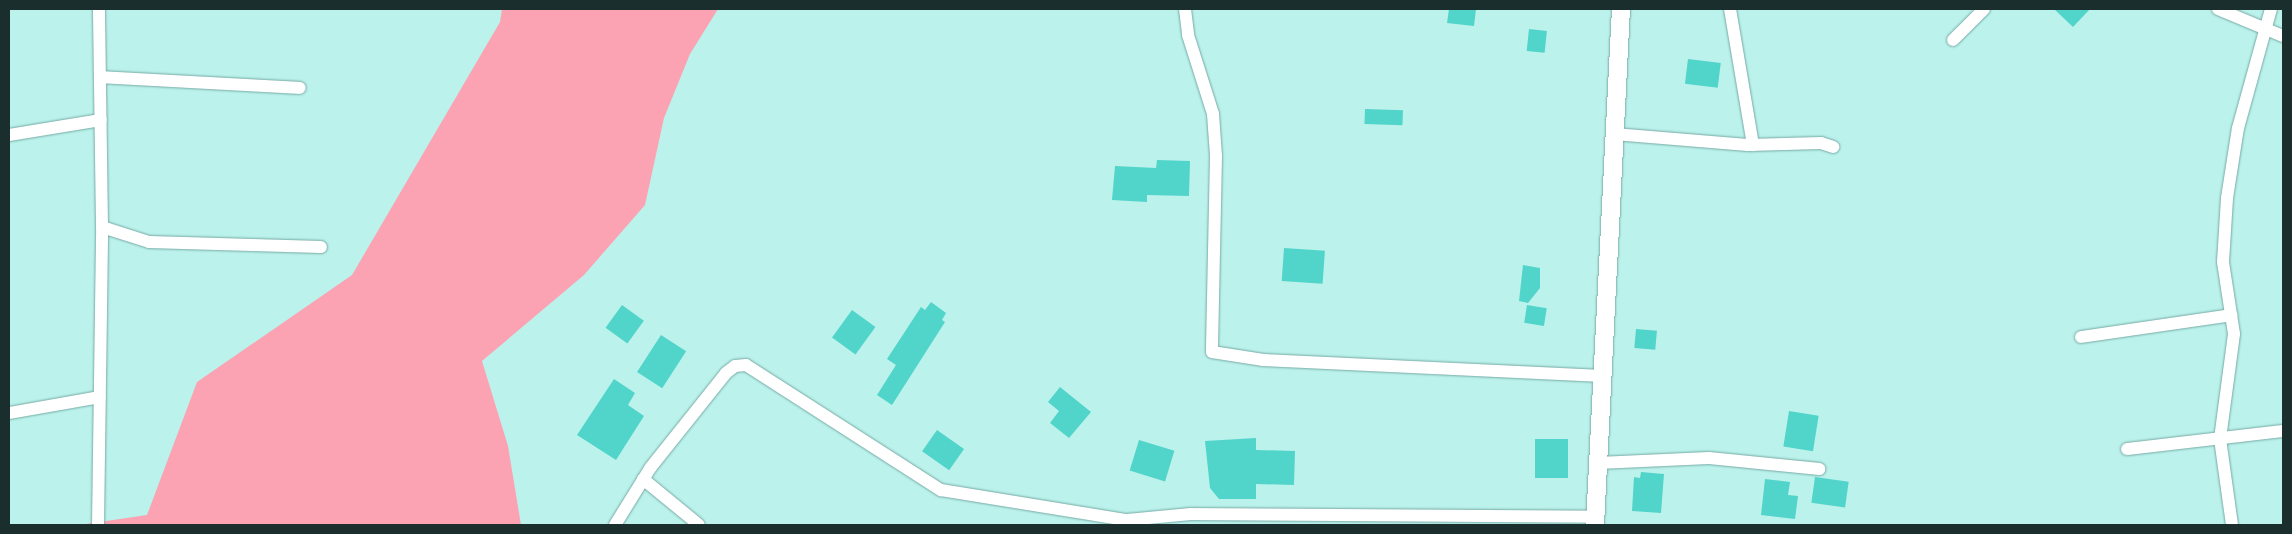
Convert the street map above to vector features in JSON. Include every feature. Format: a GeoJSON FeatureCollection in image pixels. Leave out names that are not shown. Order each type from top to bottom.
{"type":"FeatureCollection","features":[{"type":"Feature","properties":{"kind":"street"},"geometry":{"type":"LineString","coordinates":[[98,525],[102,227],[99,9]]}},
{"type":"Feature","properties":{"kind":"street"},"geometry":{"type":"LineString","coordinates":[[1186,9],[1188,35],[1213,114],[1216,156],[1212,352],[1263,360],[1603,376]]}},
{"type":"Feature","properties":{"kind":"street"},"geometry":{"type":"LineString","coordinates":[[615,525],[643,479],[726,373],[735,366],[746,365],[941,490],[1126,520],[1595,521],[1621,9]]}},
{"type":"Feature","properties":{"kind":"street"},"geometry":{"type":"LineString","coordinates":[[1730,9],[1753,145]]}},
{"type":"Feature","properties":{"kind":"street"},"geometry":{"type":"LineString","coordinates":[[1953,40],[1984,9]]}},
{"type":"Feature","properties":{"kind":"street"},"geometry":{"type":"LineString","coordinates":[[2218,9],[2283,36]]}},
{"type":"Feature","properties":{"kind":"street"},"geometry":{"type":"LineString","coordinates":[[2232,525],[2220,439],[2234,334],[2223,262],[2227,198],[2238,128],[2264,28],[2271,9]]}},
{"type":"Feature","properties":{"kind":"street"},"geometry":{"type":"LineString","coordinates":[[100,77],[300,88]]}},
{"type":"Feature","properties":{"kind":"street"},"geometry":{"type":"LineString","coordinates":[[9,135],[100,120]]}},
{"type":"Feature","properties":{"kind":"street"},"geometry":{"type":"LineString","coordinates":[[1614,134],[1753,145],[1821,143],[1833,147]]}},
{"type":"Feature","properties":{"kind":"street"},"geometry":{"type":"LineString","coordinates":[[102,227],[149,242],[321,247]]}},
{"type":"Feature","properties":{"kind":"street"},"geometry":{"type":"LineString","coordinates":[[2081,337],[2231,315]]}},
{"type":"Feature","properties":{"kind":"street"},"geometry":{"type":"LineString","coordinates":[[9,413],[100,397]]}},
{"type":"Feature","properties":{"kind":"street"},"geometry":{"type":"LineString","coordinates":[[2127,449],[2283,431]]}},
{"type":"Feature","properties":{"kind":"street"},"geometry":{"type":"LineString","coordinates":[[1598,463],[1709,458],[1819,469]]}},
{"type":"Feature","properties":{"kind":"street"},"geometry":{"type":"LineString","coordinates":[[643,479],[699,525]]}},
{"type":"Feature","properties":{"kind":"shaded area"},"geometry":{"type":"Polygon","coordinates":[[[502,9],[718,9],[690,54],[664,118],[645,205],[584,275],[482,361],[508,446],[521,525],[79,525],[147,515],[197,382],[352,275],[500,22],[502,9]]]}},
{"type":"Feature","properties":{"kind":"building"},"geometry":{"type":"Polygon","coordinates":[[[1449,9],[1476,9],[1474,26],[1447,23],[1449,9]]]}},
{"type":"Feature","properties":{"kind":"building"},"geometry":{"type":"Polygon","coordinates":[[[2054,9],[2090,9],[2073,27],[2054,9]]]}},
{"type":"Feature","properties":{"kind":"building"},"geometry":{"type":"Polygon","coordinates":[[[1529,29],[1547,31],[1545,53],[1527,51],[1529,29]]]}},
{"type":"Feature","properties":{"kind":"building"},"geometry":{"type":"Polygon","coordinates":[[[1688,59],[1721,63],[1718,88],[1685,84],[1688,59]]]}},
{"type":"Feature","properties":{"kind":"building"},"geometry":{"type":"Polygon","coordinates":[[[1365,109],[1403,110],[1402,125],[1364,124],[1365,109]]]}},
{"type":"Feature","properties":{"kind":"building"},"geometry":{"type":"Polygon","coordinates":[[[1157,160],[1190,161],[1189,196],[1147,195],[1147,202],[1112,200],[1115,166],[1156,168],[1157,160]]]}},
{"type":"Feature","properties":{"kind":"building"},"geometry":{"type":"Polygon","coordinates":[[[1284,248],[1325,251],[1323,284],[1282,281],[1284,248]]]}},
{"type":"Feature","properties":{"kind":"building"},"geometry":{"type":"Polygon","coordinates":[[[1523,265],[1540,268],[1540,288],[1528,303],[1519,301],[1523,265]]]}},
{"type":"Feature","properties":{"kind":"building"},"geometry":{"type":"Polygon","coordinates":[[[931,302],[946,313],[942,320],[945,322],[892,405],[877,395],[896,365],[887,359],[921,307],[925,310],[931,302]]]}},
{"type":"Feature","properties":{"kind":"building"},"geometry":{"type":"Polygon","coordinates":[[[622,305],[644,321],[627,344],[606,328],[622,305]]]}},
{"type":"Feature","properties":{"kind":"building"},"geometry":{"type":"Polygon","coordinates":[[[1527,305],[1547,308],[1544,326],[1524,323],[1527,305]]]}},
{"type":"Feature","properties":{"kind":"building"},"geometry":{"type":"Polygon","coordinates":[[[852,310],[875,327],[855,355],[832,338],[852,310]]]}},
{"type":"Feature","properties":{"kind":"building"},"geometry":{"type":"Polygon","coordinates":[[[1636,329],[1657,331],[1655,350],[1634,348],[1636,329]]]}},
{"type":"Feature","properties":{"kind":"building"},"geometry":{"type":"Polygon","coordinates":[[[661,335],[686,351],[662,388],[637,372],[661,335]]]}},
{"type":"Feature","properties":{"kind":"building"},"geometry":{"type":"Polygon","coordinates":[[[614,379],[635,393],[628,405],[644,416],[616,460],[577,435],[614,379]]]}},
{"type":"Feature","properties":{"kind":"building"},"geometry":{"type":"Polygon","coordinates":[[[1060,387],[1091,412],[1069,438],[1050,423],[1059,411],[1048,402],[1060,387]]]}},
{"type":"Feature","properties":{"kind":"building"},"geometry":{"type":"Polygon","coordinates":[[[1789,411],[1819,416],[1813,451],[1783,447],[1789,411]]]}},
{"type":"Feature","properties":{"kind":"building"},"geometry":{"type":"Polygon","coordinates":[[[937,430],[964,449],[949,470],[922,451],[937,430]]]}},
{"type":"Feature","properties":{"kind":"building"},"geometry":{"type":"Polygon","coordinates":[[[1256,438],[1256,450],[1295,451],[1294,485],[1256,484],[1256,499],[1219,499],[1210,488],[1205,441],[1256,438]]]}},
{"type":"Feature","properties":{"kind":"building"},"geometry":{"type":"Polygon","coordinates":[[[1535,439],[1568,439],[1568,478],[1535,478],[1535,439]]]}},
{"type":"Feature","properties":{"kind":"building"},"geometry":{"type":"Polygon","coordinates":[[[1139,440],[1174,451],[1165,481],[1130,471],[1139,440]]]}},
{"type":"Feature","properties":{"kind":"building"},"geometry":{"type":"Polygon","coordinates":[[[1641,472],[1664,474],[1661,513],[1632,511],[1634,477],[1640,478],[1641,472]]]}},
{"type":"Feature","properties":{"kind":"building"},"geometry":{"type":"Polygon","coordinates":[[[1815,477],[1849,482],[1845,507],[1811,503],[1815,477]]]}},
{"type":"Feature","properties":{"kind":"building"},"geometry":{"type":"Polygon","coordinates":[[[1765,479],[1790,482],[1788,495],[1798,496],[1795,519],[1761,515],[1765,479]]]}}]}
